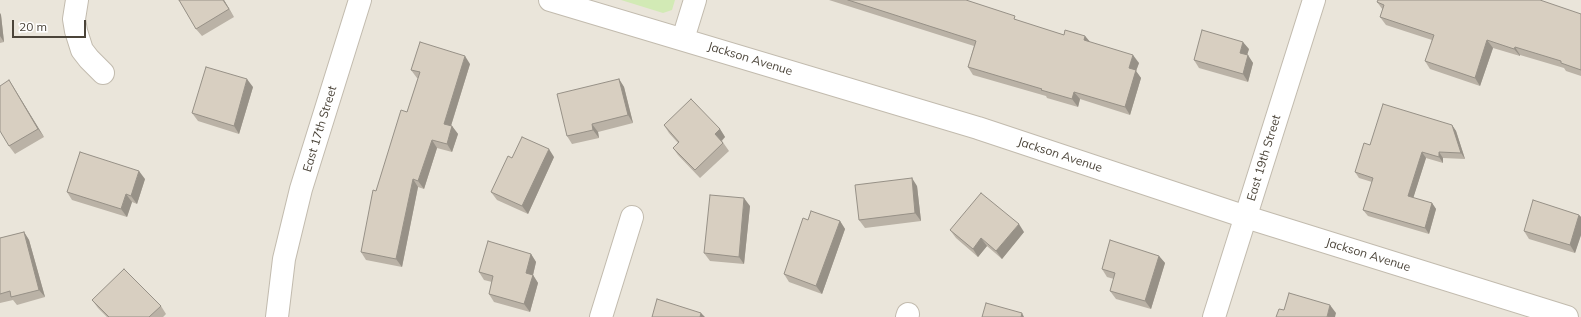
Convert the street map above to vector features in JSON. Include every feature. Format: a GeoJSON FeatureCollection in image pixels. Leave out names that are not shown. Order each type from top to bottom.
{"type":"FeatureCollection","features":[{"type":"Feature","properties":{"kind":"street"},"geometry":{"type":"LineString","coordinates":[[77,0],[74,19],[76,31],[86,54],[103,73]]}},
{"type":"Feature","properties":{"kind":"street","name":"East 17th Street"},"geometry":{"type":"LineString","coordinates":[[277,317],[284,259],[301,189],[360,0]]}},
{"type":"Feature","properties":{"kind":"street","name":"Jackson Avenue"},"geometry":{"type":"LineString","coordinates":[[550,0],[978,128],[1246,217],[1567,317]]}},
{"type":"Feature","properties":{"kind":"street"},"geometry":{"type":"LineString","coordinates":[[683,39],[695,0]]}},
{"type":"Feature","properties":{"kind":"street","name":"East 19th Street"},"geometry":{"type":"LineString","coordinates":[[1214,317],[1314,0]]}},
{"type":"Feature","properties":{"kind":"street"},"geometry":{"type":"LineString","coordinates":[[601,317],[632,217]]}},
{"type":"Feature","properties":{"kind":"shaded area"},"geometry":{"type":"Polygon","coordinates":[[[0,0],[1581,0],[1581,317],[0,317],[0,0]]]}},
{"type":"Feature","properties":{"kind":"green space"},"geometry":{"type":"Polygon","coordinates":[[[621,0],[675,0],[672,10],[663,13],[621,0]]]}},
{"type":"Feature","properties":{"kind":"building"},"geometry":{"type":"Polygon","coordinates":[[[179,0],[223,0],[229,9],[196,29],[179,0]]]}},
{"type":"Feature","properties":{"kind":"building"},"geometry":{"type":"Polygon","coordinates":[[[848,0],[966,0],[1015,16],[1014,19],[1064,35],[1065,30],[1085,36],[1084,40],[1133,55],[1129,68],[1136,70],[1125,107],[1074,92],[1072,99],[968,67],[976,41],[848,0]]]}},
{"type":"Feature","properties":{"kind":"building"},"geometry":{"type":"Polygon","coordinates":[[[1378,0],[1540,0],[1581,14],[1581,70],[1561,63],[1561,61],[1515,47],[1514,49],[1487,40],[1475,78],[1425,61],[1434,35],[1380,17],[1384,5],[1377,2],[1378,0]]]}},
{"type":"Feature","properties":{"kind":"building"},"geometry":{"type":"Polygon","coordinates":[[[1202,30],[1243,42],[1240,53],[1248,55],[1243,74],[1194,60],[1202,30]]]}},
{"type":"Feature","properties":{"kind":"building"},"geometry":{"type":"Polygon","coordinates":[[[420,42],[465,56],[444,124],[452,126],[447,144],[432,140],[418,181],[413,179],[396,259],[361,252],[373,190],[376,191],[401,110],[407,112],[420,72],[411,70],[420,42]]]}},
{"type":"Feature","properties":{"kind":"building"},"geometry":{"type":"Polygon","coordinates":[[[206,67],[247,79],[234,126],[192,113],[206,67]]]}},
{"type":"Feature","properties":{"kind":"building"},"geometry":{"type":"Polygon","coordinates":[[[619,79],[628,115],[592,124],[593,130],[567,136],[557,94],[619,79]]]}},
{"type":"Feature","properties":{"kind":"building"},"geometry":{"type":"Polygon","coordinates":[[[9,80],[38,129],[9,146],[0,131],[0,86],[9,80]]]}},
{"type":"Feature","properties":{"kind":"building"},"geometry":{"type":"Polygon","coordinates":[[[691,99],[720,129],[715,134],[723,143],[695,170],[673,148],[679,142],[664,125],[691,99]]]}},
{"type":"Feature","properties":{"kind":"building"},"geometry":{"type":"Polygon","coordinates":[[[1383,104],[1452,125],[1461,153],[1439,152],[1439,157],[1422,152],[1408,196],[1432,203],[1425,228],[1363,210],[1373,178],[1355,172],[1364,143],[1370,145],[1383,104]]]}},
{"type":"Feature","properties":{"kind":"building"},"geometry":{"type":"Polygon","coordinates":[[[522,137],[549,149],[522,206],[491,192],[508,156],[512,158],[522,137]]]}},
{"type":"Feature","properties":{"kind":"building"},"geometry":{"type":"Polygon","coordinates":[[[80,152],[139,171],[131,196],[126,194],[121,209],[67,192],[80,152]]]}},
{"type":"Feature","properties":{"kind":"building"},"geometry":{"type":"Polygon","coordinates":[[[912,178],[915,213],[859,220],[855,185],[912,178]]]}},
{"type":"Feature","properties":{"kind":"building"},"geometry":{"type":"Polygon","coordinates":[[[981,193],[1019,224],[996,251],[981,238],[973,249],[950,230],[981,193]]]}},
{"type":"Feature","properties":{"kind":"building"},"geometry":{"type":"Polygon","coordinates":[[[710,195],[744,198],[739,257],[704,253],[710,195]]]}},
{"type":"Feature","properties":{"kind":"building"},"geometry":{"type":"Polygon","coordinates":[[[1533,200],[1579,215],[1570,245],[1524,231],[1533,200]]]}},
{"type":"Feature","properties":{"kind":"building"},"geometry":{"type":"Polygon","coordinates":[[[811,211],[840,221],[816,286],[784,274],[803,218],[808,220],[811,211]]]}},
{"type":"Feature","properties":{"kind":"building"},"geometry":{"type":"Polygon","coordinates":[[[24,232],[39,290],[11,297],[10,291],[0,294],[0,238],[24,232]]]}},
{"type":"Feature","properties":{"kind":"building"},"geometry":{"type":"Polygon","coordinates":[[[1110,240],[1159,256],[1145,301],[1110,291],[1115,273],[1102,269],[1110,240]]]}},
{"type":"Feature","properties":{"kind":"building"},"geometry":{"type":"Polygon","coordinates":[[[488,241],[531,254],[526,273],[533,275],[524,304],[489,294],[493,276],[479,272],[488,241]]]}},
{"type":"Feature","properties":{"kind":"building"},"geometry":{"type":"Polygon","coordinates":[[[124,269],[161,306],[149,317],[109,317],[92,300],[124,269]]]}},
{"type":"Feature","properties":{"kind":"building"},"geometry":{"type":"Polygon","coordinates":[[[1289,293],[1330,305],[1327,317],[1276,317],[1279,309],[1284,310],[1289,293]]]}},
{"type":"Feature","properties":{"kind":"building"},"geometry":{"type":"Polygon","coordinates":[[[657,299],[701,313],[700,317],[652,317],[657,299]]]}},
{"type":"Feature","properties":{"kind":"building"},"geometry":{"type":"Polygon","coordinates":[[[986,303],[1022,313],[1021,317],[982,317],[986,303]]]}}]}
